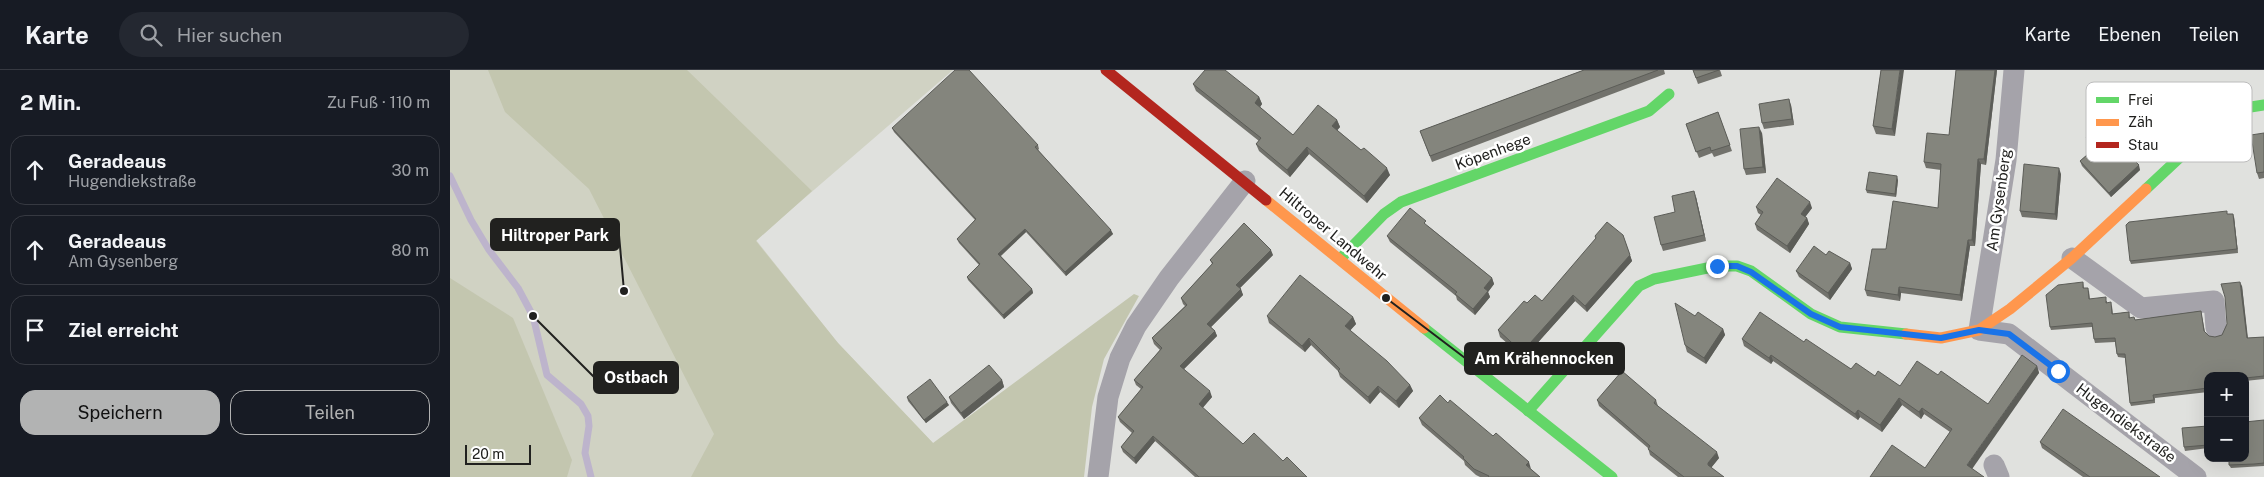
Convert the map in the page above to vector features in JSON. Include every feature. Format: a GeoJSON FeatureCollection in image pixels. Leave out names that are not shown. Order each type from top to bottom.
{"type":"FeatureCollection","features":[{"type":"Feature","properties":{"kind":"street","name":"Hiltroper Landwehr"},"geometry":{"type":"LineString","coordinates":[[1106,70],[1245,181],[1386,298],[1612,477]]}},
{"type":"Feature","properties":{"kind":"street","name":"Am Gysenberg"},"geometry":{"type":"LineString","coordinates":[[1979,330],[2006,160],[2014,70]]}},
{"type":"Feature","properties":{"kind":"street","name":"Köpenhege"},"geometry":{"type":"LineString","coordinates":[[1340,259],[1384,214],[1401,202],[1648,111],[1669,94]]}},
{"type":"Feature","properties":{"kind":"street"},"geometry":{"type":"LineString","coordinates":[[1528,411],[1639,286],[1654,279],[1717,266],[1737,266],[1751,272],[1811,314],[1840,327],[1941,338],[1979,330],[2010,309],[2072,258],[2175,162]]}},
{"type":"Feature","properties":{"kind":"street"},"geometry":{"type":"LineString","coordinates":[[1098,477],[1108,396],[1120,358],[1136,326],[1164,286],[1245,181]]}},
{"type":"Feature","properties":{"kind":"street"},"geometry":{"type":"LineString","coordinates":[[2072,258],[2141,308],[2214,301],[2216,328]]}},
{"type":"Feature","properties":{"kind":"street","name":"Hugendiekstraße"},"geometry":{"type":"LineString","coordinates":[[1979,330],[2009,334],[2196,477]]}},
{"type":"Feature","properties":{"kind":"shaded area"},"geometry":{"type":"Polygon","coordinates":[[[450,70],[953,70],[756,240],[838,343],[933,443],[1051,477],[450,477],[450,70]]]}},
{"type":"Feature","properties":{"kind":"green space"},"geometry":{"type":"Polygon","coordinates":[[[488,70],[687,70],[812,191],[756,241],[838,343],[933,443],[1134,294],[1139,296],[1104,359],[1092,407],[1084,477],[691,477],[714,434],[589,189],[505,112],[488,70]]]}},
{"type":"Feature","properties":{"kind":"green space"},"geometry":{"type":"Polygon","coordinates":[[[450,278],[513,318],[572,460],[567,477],[450,477],[450,278]]]}},
{"type":"Feature","properties":{"kind":"building"},"geometry":{"type":"Polygon","coordinates":[[[955,70],[969,70],[1038,145],[1035,147],[1111,230],[1065,272],[1025,229],[998,254],[1032,289],[1003,315],[967,277],[980,264],[957,239],[976,219],[892,128],[955,70]]]}},
{"type":"Feature","properties":{"kind":"building"},"geometry":{"type":"Polygon","coordinates":[[[1205,70],[1225,70],[1259,97],[1255,103],[1293,135],[1318,105],[1337,120],[1332,126],[1361,150],[1364,148],[1387,168],[1364,196],[1307,147],[1287,170],[1256,144],[1261,138],[1193,84],[1205,70]]]}},
{"type":"Feature","properties":{"kind":"building"},"geometry":{"type":"Polygon","coordinates":[[[1584,70],[1658,70],[1430,156],[1420,131],[1584,70]]]}},
{"type":"Feature","properties":{"kind":"building"},"geometry":{"type":"Polygon","coordinates":[[[1693,70],[1719,70],[1696,78],[1693,70]]]}},
{"type":"Feature","properties":{"kind":"building"},"geometry":{"type":"Polygon","coordinates":[[[1881,70],[1900,70],[1892,129],[1873,126],[1881,70]]]}},
{"type":"Feature","properties":{"kind":"building"},"geometry":{"type":"Polygon","coordinates":[[[1956,70],[1995,70],[1984,159],[1978,159],[1972,240],[1968,240],[1960,295],[1899,287],[1898,295],[1865,290],[1872,249],[1886,249],[1893,201],[1938,208],[1941,164],[1924,162],[1927,133],[1949,135],[1956,70]]]}},
{"type":"Feature","properties":{"kind":"building"},"geometry":{"type":"Polygon","coordinates":[[[1789,99],[1792,119],[1762,123],[1759,104],[1789,99]]]}},
{"type":"Feature","properties":{"kind":"building"},"geometry":{"type":"Polygon","coordinates":[[[1718,112],[1730,145],[1711,151],[1710,147],[1696,152],[1686,124],[1718,112]]]}},
{"type":"Feature","properties":{"kind":"building"},"geometry":{"type":"Polygon","coordinates":[[[1759,127],[1763,167],[1744,169],[1740,129],[1759,127]]]}},
{"type":"Feature","properties":{"kind":"building"},"geometry":{"type":"Polygon","coordinates":[[[2264,133],[2264,172],[2257,173],[2252,135],[2264,133]]]}},
{"type":"Feature","properties":{"kind":"building"},"geometry":{"type":"Polygon","coordinates":[[[2086,156],[2086,162],[2136,162],[2139,165],[2109,193],[2080,161],[2086,156]]]}},
{"type":"Feature","properties":{"kind":"building"},"geometry":{"type":"Polygon","coordinates":[[[2024,164],[2059,168],[2055,214],[2020,211],[2024,164]]]}},
{"type":"Feature","properties":{"kind":"building"},"geometry":{"type":"Polygon","coordinates":[[[1869,172],[1897,176],[1895,194],[1866,190],[1869,172]]]}},
{"type":"Feature","properties":{"kind":"building"},"geometry":{"type":"Polygon","coordinates":[[[1777,178],[1810,202],[1801,214],[1807,218],[1787,246],[1755,224],[1763,212],[1756,207],[1777,178]]]}},
{"type":"Feature","properties":{"kind":"building"},"geometry":{"type":"Polygon","coordinates":[[[1694,191],[1704,235],[1661,245],[1654,217],[1675,212],[1672,196],[1694,191]]]}},
{"type":"Feature","properties":{"kind":"building"},"geometry":{"type":"Polygon","coordinates":[[[1410,208],[1426,221],[1424,223],[1492,278],[1484,288],[1488,291],[1473,309],[1455,294],[1457,292],[1387,236],[1410,208]]]}},
{"type":"Feature","properties":{"kind":"building"},"geometry":{"type":"Polygon","coordinates":[[[2227,211],[2227,214],[2233,214],[2237,249],[2130,261],[2126,225],[2129,222],[2227,211]]]}},
{"type":"Feature","properties":{"kind":"building"},"geometry":{"type":"Polygon","coordinates":[[[1607,222],[1623,235],[1630,255],[1585,306],[1573,295],[1522,352],[1498,330],[1524,301],[1527,303],[1535,295],[1542,301],[1596,238],[1595,236],[1607,222]]]}},
{"type":"Feature","properties":{"kind":"building"},"geometry":{"type":"Polygon","coordinates":[[[1244,223],[1271,250],[1236,285],[1241,289],[1207,324],[1215,331],[1180,366],[1210,391],[1199,404],[1243,444],[1254,433],[1283,461],[1287,457],[1307,477],[1199,477],[1153,436],[1134,458],[1121,447],[1134,431],[1118,417],[1143,387],[1134,380],[1162,348],[1152,338],[1187,305],[1181,298],[1213,263],[1210,260],[1244,223]]]}},
{"type":"Feature","properties":{"kind":"building"},"geometry":{"type":"Polygon","coordinates":[[[1814,246],[1826,255],[1829,251],[1850,263],[1828,293],[1796,271],[1814,246]]]}},
{"type":"Feature","properties":{"kind":"building"},"geometry":{"type":"Polygon","coordinates":[[[1300,275],[1353,317],[1345,326],[1387,361],[1410,385],[1396,401],[1378,386],[1368,397],[1338,371],[1340,369],[1309,338],[1302,346],[1267,316],[1300,275]]]}},
{"type":"Feature","properties":{"kind":"building"},"geometry":{"type":"Polygon","coordinates":[[[2083,282],[2083,288],[2088,288],[2089,299],[2106,297],[2106,303],[2111,302],[2112,314],[2129,312],[2129,318],[2134,317],[2135,320],[2201,311],[2204,331],[2209,336],[2215,337],[2222,335],[2227,324],[2225,297],[2221,284],[2240,282],[2247,338],[2264,337],[2264,376],[2249,378],[2249,372],[2204,372],[2204,389],[2153,395],[2154,400],[2130,403],[2125,354],[2117,354],[2115,338],[2094,339],[2092,323],[2050,327],[2046,295],[2058,285],[2083,282]]]}},
{"type":"Feature","properties":{"kind":"building"},"geometry":{"type":"Polygon","coordinates":[[[1675,303],[1695,316],[1698,312],[1723,329],[1704,358],[1685,345],[1675,303]]]}},
{"type":"Feature","properties":{"kind":"building"},"geometry":{"type":"Polygon","coordinates":[[[1760,312],[1804,342],[1806,339],[1851,369],[1856,363],[1875,376],[1878,371],[1900,386],[1917,361],[1938,375],[1941,371],[1988,404],[2022,355],[2037,366],[1967,465],[1984,477],[1870,477],[1892,445],[1925,468],[1952,429],[1922,408],[1919,412],[1899,398],[1880,425],[1858,410],[1855,414],[1771,355],[1769,358],[1742,339],[1760,312]]]}},
{"type":"Feature","properties":{"kind":"building"},"geometry":{"type":"Polygon","coordinates":[[[989,365],[1002,380],[961,413],[949,397],[989,365]]]}},
{"type":"Feature","properties":{"kind":"building"},"geometry":{"type":"Polygon","coordinates":[[[1622,371],[1656,400],[1654,403],[1717,452],[1708,465],[1724,477],[1684,477],[1648,449],[1650,446],[1597,400],[1622,371]]]}},
{"type":"Feature","properties":{"kind":"building"},"geometry":{"type":"Polygon","coordinates":[[[930,379],[947,402],[924,420],[907,397],[930,379]]]}},
{"type":"Feature","properties":{"kind":"building"},"geometry":{"type":"Polygon","coordinates":[[[1440,395],[1448,403],[1450,400],[1493,436],[1496,433],[1529,462],[1526,465],[1540,477],[1488,477],[1474,469],[1464,457],[1419,418],[1440,395]]]}},
{"type":"Feature","properties":{"kind":"building"},"geometry":{"type":"Polygon","coordinates":[[[2063,409],[2160,477],[2090,477],[2040,442],[2063,409]]]}},
{"type":"Feature","properties":{"kind":"building"},"geometry":{"type":"Polygon","coordinates":[[[2264,420],[2264,463],[2229,465],[2229,462],[2249,462],[2249,422],[2264,420]]]}},
{"type":"Feature","properties":{"kind":"building"},"geometry":{"type":"Polygon","coordinates":[[[2204,426],[2204,445],[2184,447],[2182,428],[2204,426]]]}},
{"type":"Feature","properties":{"kind":"waterway"},"geometry":{"type":"LineString","coordinates":[[450,176],[471,220],[489,250],[518,288],[533,316],[547,375],[581,404],[588,416],[589,426],[585,453],[591,477]]}},
{"type":"Feature","properties":{"kind":"traffic: fast"},"geometry":{"type":"LineString","coordinates":[[1340,259],[1384,214],[1401,202],[1649,111],[1669,94]]}},
{"type":"Feature","properties":{"kind":"traffic: fast"},"geometry":{"type":"LineString","coordinates":[[2252,107],[2264,105]]}},
{"type":"Feature","properties":{"kind":"traffic: fast"},"geometry":{"type":"LineString","coordinates":[[2146,189],[2175,162]]}},
{"type":"Feature","properties":{"kind":"traffic: fast"},"geometry":{"type":"LineString","coordinates":[[1528,411],[1639,286],[1654,279],[1717,266],[1737,266],[1751,271],[1811,314],[1840,327],[1906,334]]}},
{"type":"Feature","properties":{"kind":"traffic: fast"},"geometry":{"type":"LineString","coordinates":[[1424,328],[1612,477]]}},
{"type":"Feature","properties":{"kind":"traffic: slow"},"geometry":{"type":"LineString","coordinates":[[1906,334],[1941,338],[1979,330],[2010,309],[2072,258],[2146,189]]}},
{"type":"Feature","properties":{"kind":"traffic: slow"},"geometry":{"type":"LineString","coordinates":[[1266,200],[1424,328]]}},
{"type":"Feature","properties":{"kind":"traffic: jam"},"geometry":{"type":"LineString","coordinates":[[1106,70],[1266,200]]}},
{"type":"Feature","properties":{"kind":"place","name":"Hiltroper Park"},"geometry":{"type":"Point","coordinates":[624,291]}},
{"type":"Feature","properties":{"kind":"place","name":"Am Krähennocken"},"geometry":{"type":"Point","coordinates":[1386,298]}},
{"type":"Feature","properties":{"kind":"place","name":"Ostbach"},"geometry":{"type":"Point","coordinates":[533,316]}},
{"type":"Feature","properties":{"kind":"route"},"geometry":{"type":"LineString","coordinates":[[1717,266],[1737,266],[1751,272],[1811,314],[1840,327],[1941,338],[1979,330],[2009,334],[2058,371]]}}]}
